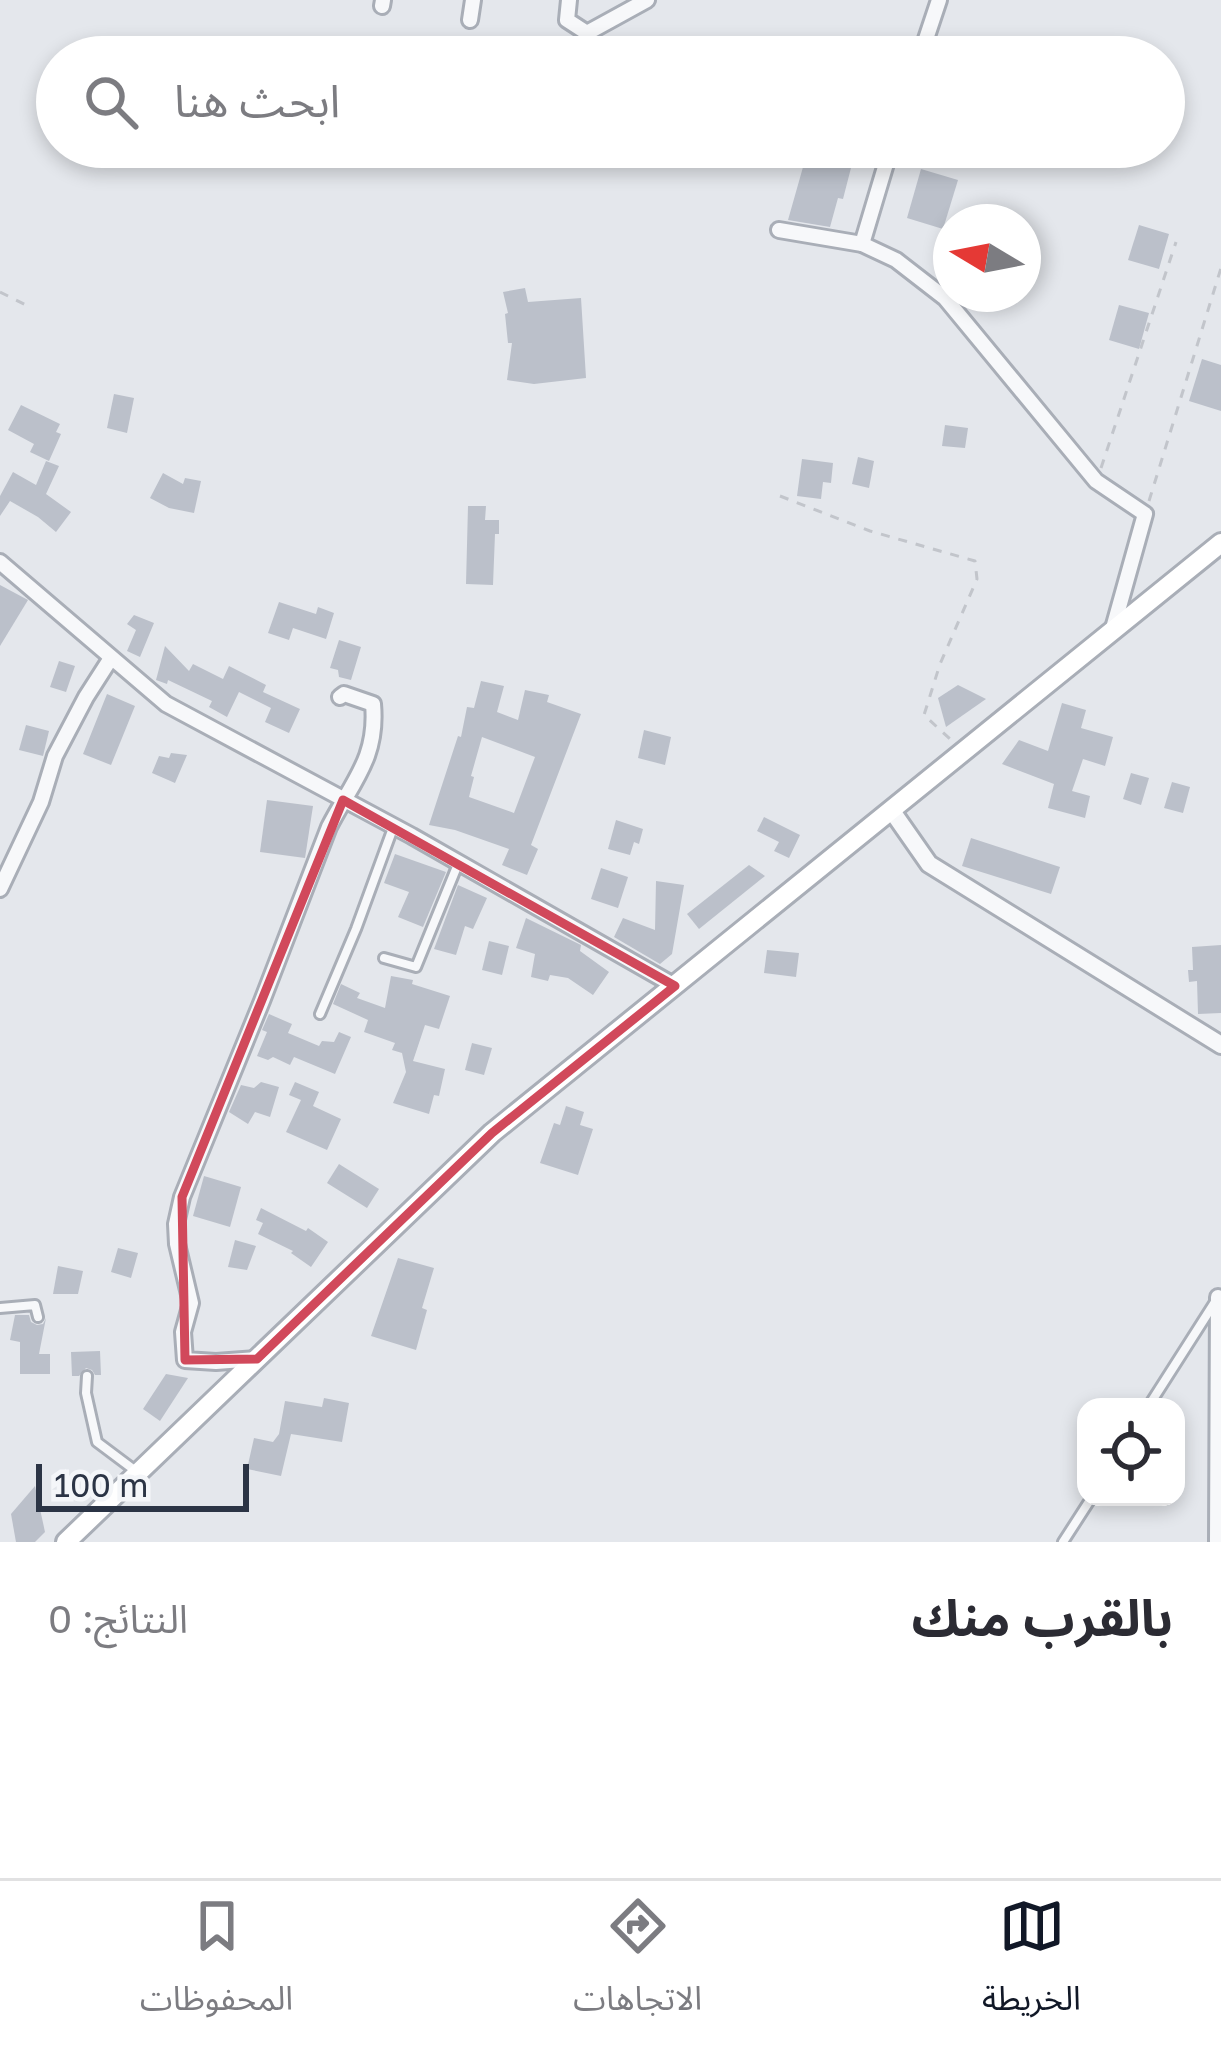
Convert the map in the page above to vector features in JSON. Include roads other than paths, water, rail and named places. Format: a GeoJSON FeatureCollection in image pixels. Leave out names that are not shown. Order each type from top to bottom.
{"type":"FeatureCollection","features":[{"type":"Feature","properties":{"kind":"main road"},"geometry":{"type":"LineString","coordinates":[[66,1542],[492,1133],[1221,543]]}},
{"type":"Feature","properties":{"kind":"street"},"geometry":{"type":"LineString","coordinates":[[470,20],[473,0]]}},
{"type":"Feature","properties":{"kind":"street"},"geometry":{"type":"LineString","coordinates":[[569,0],[567,20],[587,33],[647,0]]}},
{"type":"Feature","properties":{"kind":"street"},"geometry":{"type":"LineString","coordinates":[[927,36],[939,0]]}},
{"type":"Feature","properties":{"kind":"street"},"geometry":{"type":"LineString","coordinates":[[862,244],[885,168]]}},
{"type":"Feature","properties":{"kind":"street"},"geometry":{"type":"LineString","coordinates":[[778,230],[862,244],[896,260],[945,298],[1096,481],[1145,514],[1112,632]]}},
{"type":"Feature","properties":{"kind":"street"},"geometry":{"type":"LineString","coordinates":[[0,562],[166,704],[394,826],[675,986]]}},
{"type":"Feature","properties":{"kind":"street"},"geometry":{"type":"LineString","coordinates":[[0,889],[41,802],[55,756],[111,658]]}},
{"type":"Feature","properties":{"kind":"street"},"geometry":{"type":"LineString","coordinates":[[257,1359],[185,1360],[183,1332],[191,1303],[176,1224],[182,1197],[329,827],[358,782],[376,730],[373,704],[344,694],[340,698]]}},
{"type":"Feature","properties":{"kind":"street"},"geometry":{"type":"LineString","coordinates":[[892,812],[929,864],[1221,1045]]}},
{"type":"Feature","properties":{"kind":"street"},"geometry":{"type":"LineString","coordinates":[[1217,1542],[1220,1294]]}},
{"type":"Feature","properties":{"kind":"lane"},"geometry":{"type":"LineString","coordinates":[[320,1013],[394,826]]}},
{"type":"Feature","properties":{"kind":"lane"},"geometry":{"type":"LineString","coordinates":[[384,958],[416,967],[458,863]]}},
{"type":"Feature","properties":{"kind":"lane"},"geometry":{"type":"LineString","coordinates":[[1154,1398],[1220,1294]]}},
{"type":"Feature","properties":{"kind":"lane"},"geometry":{"type":"LineString","coordinates":[[0,1308],[35,1305],[38,1317]]}},
{"type":"Feature","properties":{"kind":"lane"},"geometry":{"type":"LineString","coordinates":[[87,1376],[86,1394],[98,1442],[138,1472]]}},
{"type":"Feature","properties":{"kind":"lane"},"geometry":{"type":"LineString","coordinates":[[1063,1542],[1086,1506]]}}]}
